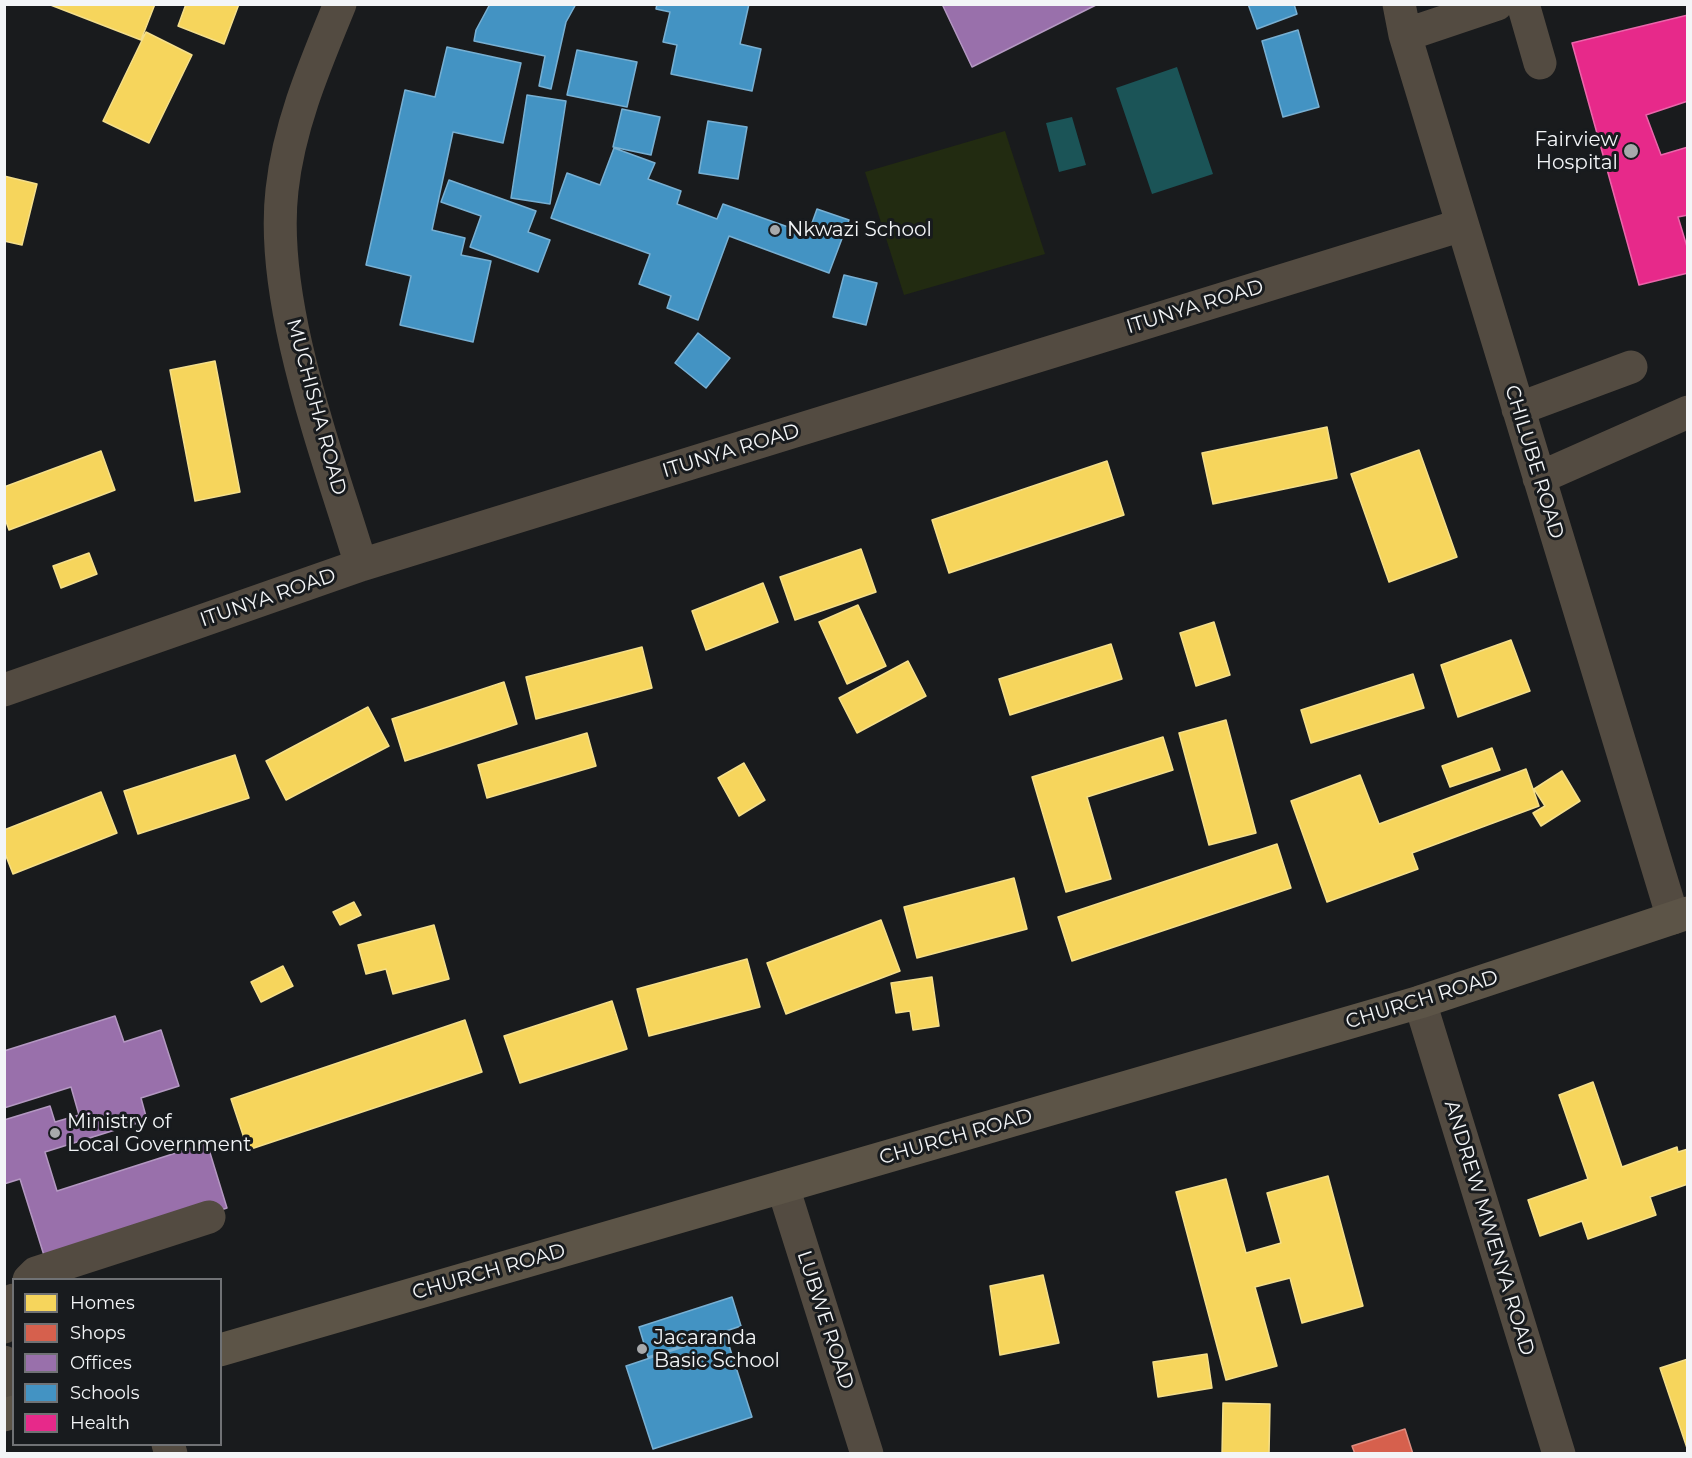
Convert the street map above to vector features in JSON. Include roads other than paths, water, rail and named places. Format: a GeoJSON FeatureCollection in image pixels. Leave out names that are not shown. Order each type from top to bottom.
{"type":"FeatureCollection","features":[{"type":"Feature","properties":{"kind":"main road","name":"CHURCH ROAD"},"geometry":{"type":"LineString","coordinates":[[222,1349],[1420,1002],[1680,916]]}},
{"type":"Feature","properties":{"kind":"street","name":"MUCHISHA ROAD"},"geometry":{"type":"LineString","coordinates":[[340,4],[301,103],[290,144],[282,191],[281,239],[298,353],[361,565]]}},
{"type":"Feature","properties":{"kind":"street"},"geometry":{"type":"LineString","coordinates":[[1402,20],[1497,4]]}},
{"type":"Feature","properties":{"kind":"street"},"geometry":{"type":"LineString","coordinates":[[1523,4],[1540,63]]}},
{"type":"Feature","properties":{"kind":"street","name":"CHILUBE ROAD"},"geometry":{"type":"LineString","coordinates":[[1402,20],[1539,478],[1680,916]]}},
{"type":"Feature","properties":{"kind":"street","name":"ITUNYA ROAD"},"geometry":{"type":"LineString","coordinates":[[4,690],[361,565],[1462,225]]}},
{"type":"Feature","properties":{"kind":"street"},"geometry":{"type":"LineString","coordinates":[[1518,409],[1631,367]]}},
{"type":"Feature","properties":{"kind":"street"},"geometry":{"type":"LineString","coordinates":[[1539,478],[1688,412]]}},
{"type":"Feature","properties":{"kind":"street","name":"ANDREW MWENYA ROAD"},"geometry":{"type":"LineString","coordinates":[[1420,1002],[1559,1454]]}},
{"type":"Feature","properties":{"kind":"street","name":"LUBWE ROAD"},"geometry":{"type":"LineString","coordinates":[[783,1187],[867,1454]]}},
{"type":"Feature","properties":{"kind":"street"},"geometry":{"type":"LineString","coordinates":[[31,1278],[36,1273],[208,1217]]}},
{"type":"Feature","properties":{"kind":"street"},"geometry":{"type":"LineString","coordinates":[[4,1327],[12,1305]]}},
{"type":"Feature","properties":{"kind":"street"},"geometry":{"type":"LineString","coordinates":[[4,1362],[10,1413]]}},
{"type":"Feature","properties":{"kind":"water"},"geometry":{"type":"Polygon","coordinates":[[[1177,67],[1213,174],[1152,194],[1116,88],[1177,67]]]}},
{"type":"Feature","properties":{"kind":"water"},"geometry":{"type":"Polygon","coordinates":[[[1072,117],[1086,165],[1059,172],[1046,123],[1072,117]]]}},
{"type":"Feature","properties":{"kind":"place","name":"Fairview Hospital"},"geometry":{"type":"Point","coordinates":[1631,151]}},
{"type":"Feature","properties":{"kind":"place","name":"Nkwazi School"},"geometry":{"type":"Point","coordinates":[775,230]}},
{"type":"Feature","properties":{"kind":"place","name":"Ministry of Local Government"},"geometry":{"type":"Point","coordinates":[55,1133]}},
{"type":"Feature","properties":{"kind":"place","name":"Jacaranda Basic School"},"geometry":{"type":"Point","coordinates":[642,1349]}}]}
